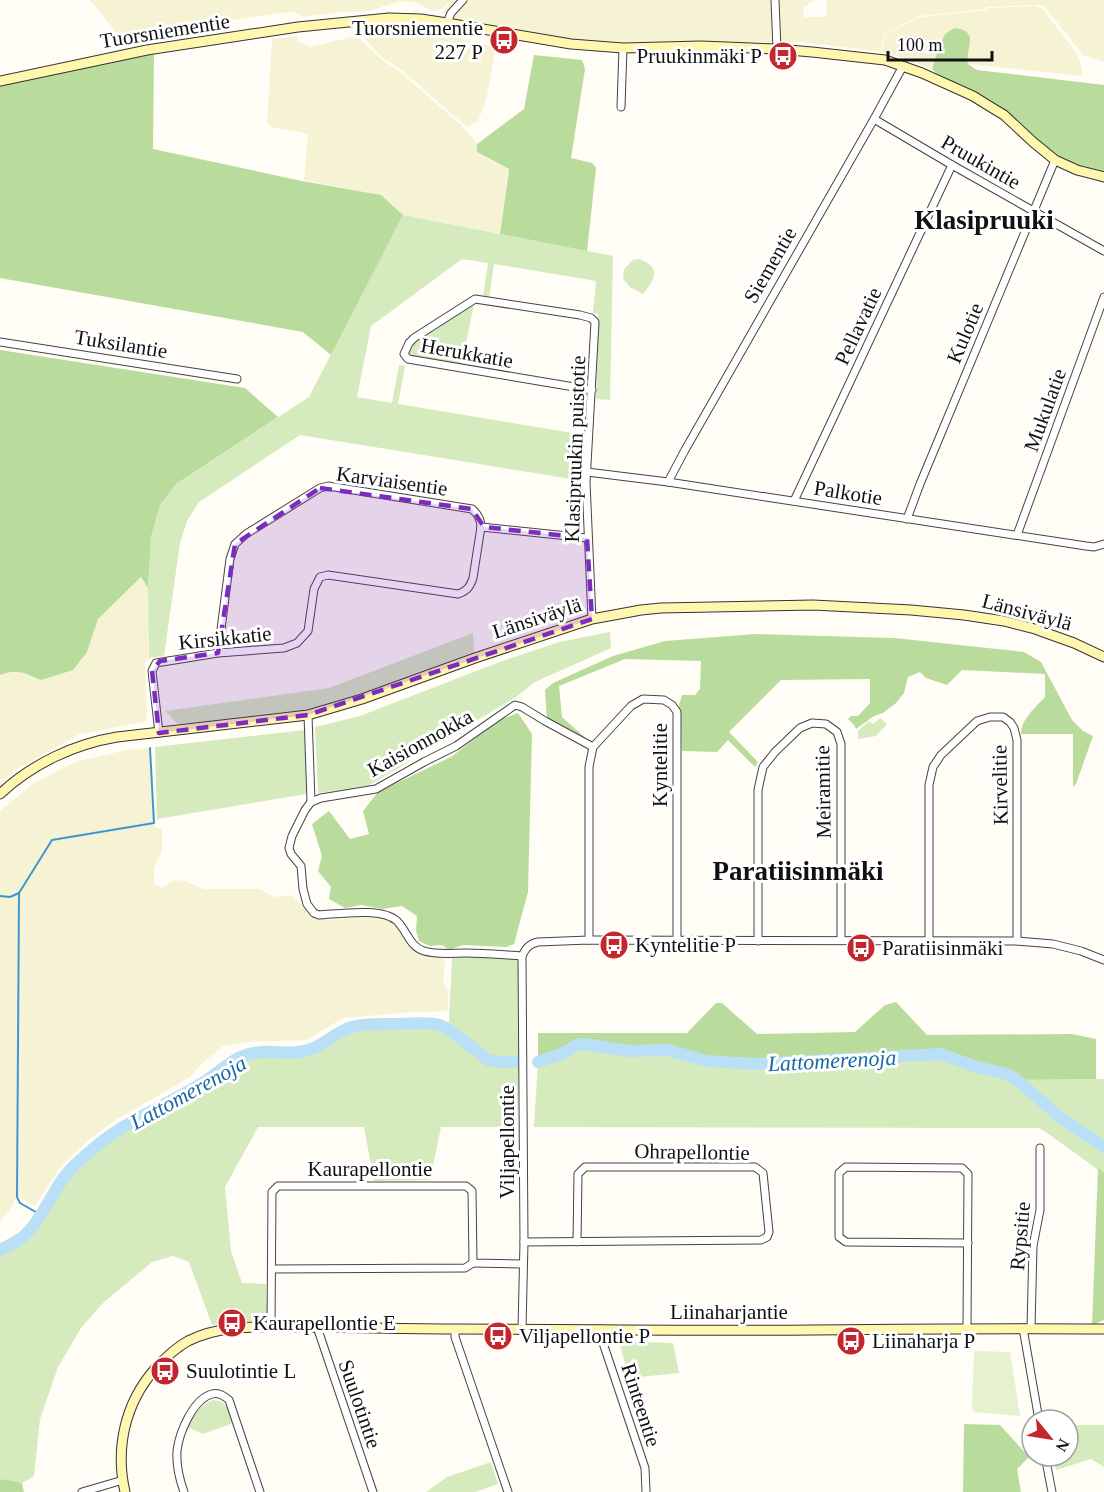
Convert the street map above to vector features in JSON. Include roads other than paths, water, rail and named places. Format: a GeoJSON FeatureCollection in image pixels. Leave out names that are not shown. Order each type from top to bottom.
{"type":"FeatureCollection","features":[{"type":"Feature","properties":{"kind":"main road","name":"Tuorsniementie"},"geometry":{"type":"LineString","coordinates":[[0,81],[147,50],[308,26],[389,18],[421,19],[562,43],[622,48],[701,46],[777,49],[885,60],[922,73],[984,102],[1004,116],[1055,160],[1077,170],[1104,177]]}},
{"type":"Feature","properties":{"kind":"main road","name":"Länsiväylä"},"geometry":{"type":"LineString","coordinates":[[0,794],[27,772],[53,758],[72,749],[106,739],[308,715],[362,699],[592,619],[640,609],[813,605],[911,610],[981,617],[1020,625],[1074,643],[1104,657]]}},
{"type":"Feature","properties":{"kind":"main road","name":"Liinaharjantie"},"geometry":{"type":"LineString","coordinates":[[125,1492],[123,1436],[134,1399],[148,1377],[162,1360],[189,1340],[234,1328],[1104,1329]]}},
{"type":"Feature","properties":{"kind":"street"},"geometry":{"type":"LineString","coordinates":[[447,23],[451,13],[463,0]]}},
{"type":"Feature","properties":{"kind":"street"},"geometry":{"type":"LineString","coordinates":[[775,0],[777,49]]}},
{"type":"Feature","properties":{"kind":"street"},"geometry":{"type":"LineString","coordinates":[[621,107],[622,48]]}},
{"type":"Feature","properties":{"kind":"street","name":"Siementie"},"geometry":{"type":"LineString","coordinates":[[668,482],[903,66]]}},
{"type":"Feature","properties":{"kind":"street","name":"Pruukintie"},"geometry":{"type":"LineString","coordinates":[[874,119],[1104,251]]}},
{"type":"Feature","properties":{"kind":"street","name":"Kulotie"},"geometry":{"type":"LineString","coordinates":[[907,519],[1055,160]]}},
{"type":"Feature","properties":{"kind":"street","name":"Pellavatie"},"geometry":{"type":"LineString","coordinates":[[794,501],[952,165]]}},
{"type":"Feature","properties":{"kind":"street","name":"Mukulatie"},"geometry":{"type":"LineString","coordinates":[[1017,535],[1104,297]]}},
{"type":"Feature","properties":{"kind":"street","name":"Herukkatie"},"geometry":{"type":"LineString","coordinates":[[591,318],[475,299],[414,338],[404,354],[408,359],[592,390]]}},
{"type":"Feature","properties":{"kind":"street","name":"Klasipruukin puistotie"},"geometry":{"type":"LineString","coordinates":[[591,318],[595,322],[587,472],[587,538],[592,619]]}},
{"type":"Feature","properties":{"kind":"street","name":"Tuksilantie"},"geometry":{"type":"LineString","coordinates":[[0,342],[237,380]]}},
{"type":"Feature","properties":{"kind":"street","name":"Palkotie"},"geometry":{"type":"LineString","coordinates":[[587,472],[668,482],[1086,546],[1094,547],[1104,544]]}},
{"type":"Feature","properties":{"kind":"street","name":"Karviaisentie"},"geometry":{"type":"LineString","coordinates":[[218,653],[230,559],[235,544],[246,534],[320,488],[328,486],[472,509],[478,514],[481,527]]}},
{"type":"Feature","properties":{"kind":"street"},"geometry":{"type":"LineString","coordinates":[[481,527],[587,538]]}},
{"type":"Feature","properties":{"kind":"street","name":"Kirsikkatie"},"geometry":{"type":"LineString","coordinates":[[159,733],[153,667],[159,661],[218,653],[284,648],[297,643],[308,631],[314,589],[320,578],[328,576],[458,594],[466,591],[473,578],[481,527]]}},
{"type":"Feature","properties":{"kind":"street","name":"Kyntelitie"},"geometry":{"type":"LineString","coordinates":[[592,747],[631,706],[643,699],[664,700],[677,712],[678,940]]}},
{"type":"Feature","properties":{"kind":"street","name":"Kaisionnokka"},"geometry":{"type":"LineString","coordinates":[[311,802],[321,798],[376,789],[456,746],[515,705],[592,747]]}},
{"type":"Feature","properties":{"kind":"street"},"geometry":{"type":"LineString","coordinates":[[308,715],[311,802],[292,836],[289,848],[301,866],[307,904],[314,913],[319,915],[360,913],[387,915],[395,919],[411,942],[423,951],[443,954],[522,956],[526,948],[538,942],[589,940],[1017,941],[1053,944],[1104,960]]}},
{"type":"Feature","properties":{"kind":"street","name":"Kirvelitie"},"geometry":{"type":"LineString","coordinates":[[929,940],[929,785],[933,767],[941,755],[977,721],[990,717],[1003,717],[1014,728],[1017,740],[1017,941]]}},
{"type":"Feature","properties":{"kind":"street","name":"Meiramitie"},"geometry":{"type":"LineString","coordinates":[[758,941],[758,790],[764,767],[775,752],[800,728],[812,723],[826,724],[837,732],[841,744],[841,940]]}},
{"type":"Feature","properties":{"kind":"street"},"geometry":{"type":"LineString","coordinates":[[589,940],[589,767],[592,747]]}},
{"type":"Feature","properties":{"kind":"street","name":"Viljapellontie"},"geometry":{"type":"LineString","coordinates":[[522,956],[524,1242],[522,1329]]}},
{"type":"Feature","properties":{"kind":"street","name":"Rypsitie"},"geometry":{"type":"LineString","coordinates":[[1037,1408],[1027,1328],[1033,1246],[1040,1210],[1040,1148]]}},
{"type":"Feature","properties":{"kind":"street","name":"Ohrapellontie"},"geometry":{"type":"LineString","coordinates":[[524,1242],[577,1242],[761,1240],[767,1237],[769,1232],[763,1173],[755,1167],[585,1167],[578,1174],[577,1242]]}},
{"type":"Feature","properties":{"kind":"street"},"geometry":{"type":"LineString","coordinates":[[967,1329],[968,1243],[968,1174],[962,1168],[846,1167],[839,1173],[839,1237],[846,1242],[968,1243]]}},
{"type":"Feature","properties":{"kind":"street","name":"Kaurapellontie"},"geometry":{"type":"LineString","coordinates":[[271,1327],[272,1192],[278,1186],[466,1186],[472,1191],[473,1263]]}},
{"type":"Feature","properties":{"kind":"street"},"geometry":{"type":"LineString","coordinates":[[272,1269],[465,1268],[473,1263],[523,1264]]}},
{"type":"Feature","properties":{"kind":"street","name":"Suulotintie"},"geometry":{"type":"LineString","coordinates":[[317,1327],[373,1492]]}},
{"type":"Feature","properties":{"kind":"street"},"geometry":{"type":"LineString","coordinates":[[455,1329],[455,1337],[508,1492]]}},
{"type":"Feature","properties":{"kind":"street","name":"Rinteentie"},"geometry":{"type":"LineString","coordinates":[[601,1329],[601,1337],[645,1468],[646,1492]]}},
{"type":"Feature","properties":{"kind":"street"},"geometry":{"type":"LineString","coordinates":[[184,1492],[177,1472],[180,1436],[189,1416],[202,1400],[213,1394],[222,1395],[229,1400],[260,1492]]}},
{"type":"Feature","properties":{"kind":"street"},"geometry":{"type":"LineString","coordinates":[[1047,1468],[1052,1492]]}},
{"type":"Feature","properties":{"kind":"street"},"geometry":{"type":"LineString","coordinates":[[82,1492],[123,1480]]}},
{"type":"Feature","properties":{"kind":"waterway"},"geometry":{"type":"LineString","coordinates":[[0,896],[10,897],[19,893],[52,840],[154,823],[150,748]]}},
{"type":"Feature","properties":{"kind":"waterway"},"geometry":{"type":"LineString","coordinates":[[19,893],[17,1197],[20,1203],[41,1215]]}},
{"type":"Feature","properties":{"kind":"waterway","name":"Lattomerenoja"},"geometry":{"type":"LineString","coordinates":[[0,1250],[18,1241],[27,1233],[38,1220],[68,1172],[94,1148],[135,1120],[193,1089],[235,1060],[247,1055],[261,1052],[302,1052],[346,1029],[357,1026],[425,1023],[448,1029],[488,1060],[518,1062]]}},
{"type":"Feature","properties":{"kind":"waterway","name":"Lattomerenoja"},"geometry":{"type":"LineString","coordinates":[[538,1062],[561,1054],[579,1044],[629,1051],[668,1050],[707,1061],[753,1064],[940,1054],[977,1067],[1007,1074],[1061,1118],[1104,1147]]}},
{"type":"Feature","properties":{"kind":"place","name":"Tuorsniementie 227 P"},"geometry":{"type":"Point","coordinates":[504,40]}},
{"type":"Feature","properties":{"kind":"place","name":"Pruukinmäki P"},"geometry":{"type":"Point","coordinates":[783,56]}},
{"type":"Feature","properties":{"kind":"place","name":"Kyntelitie P"},"geometry":{"type":"Point","coordinates":[614,945]}},
{"type":"Feature","properties":{"kind":"place","name":"Paratiisinmäki"},"geometry":{"type":"Point","coordinates":[861,948]}},
{"type":"Feature","properties":{"kind":"place","name":"Kaurapellontie E"},"geometry":{"type":"Point","coordinates":[232,1323]}},
{"type":"Feature","properties":{"kind":"place","name":"Viljapellontie P"},"geometry":{"type":"Point","coordinates":[498,1336]}},
{"type":"Feature","properties":{"kind":"place","name":"Liinaharja P"},"geometry":{"type":"Point","coordinates":[851,1341]}},
{"type":"Feature","properties":{"kind":"place","name":"Suulotintie L"},"geometry":{"type":"Point","coordinates":[165,1371]}},
{"type":"Feature","properties":{"kind":"district","name":"Klasipruuki"},"geometry":{"type":"Point","coordinates":[984,220]}},
{"type":"Feature","properties":{"kind":"district","name":"Paratiisinmäki"},"geometry":{"type":"Point","coordinates":[798,871]}}]}
